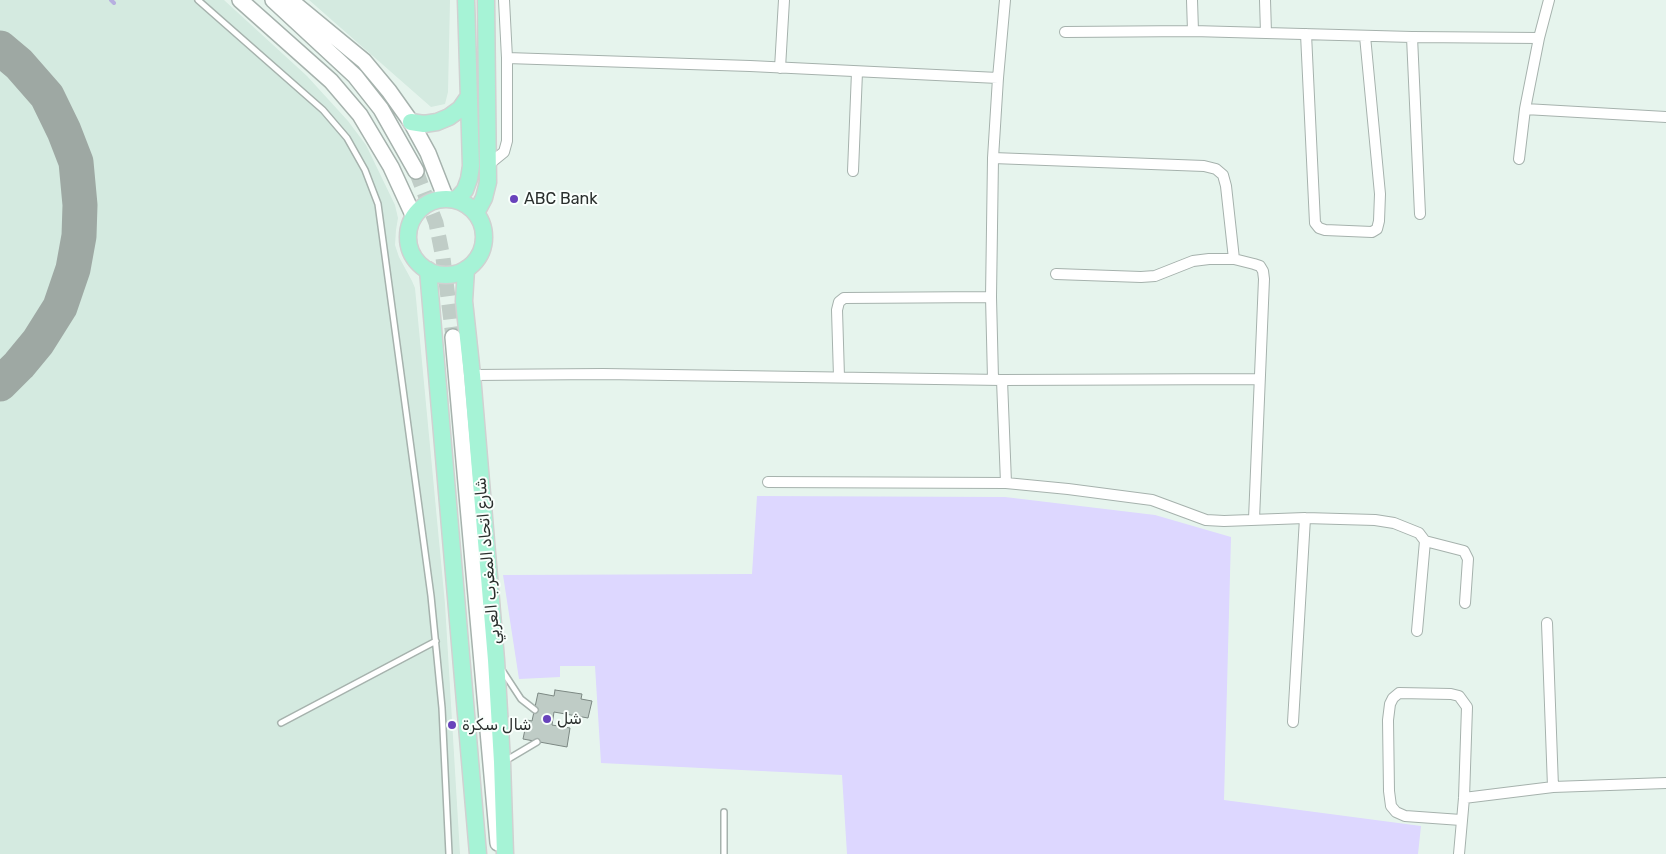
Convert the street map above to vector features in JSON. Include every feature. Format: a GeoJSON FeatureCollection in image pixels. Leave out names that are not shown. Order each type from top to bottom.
{"type":"FeatureCollection","features":[{"type":"Feature","properties":{"kind":"main road"},"geometry":{"type":"LineString","coordinates":[[451,199],[467,205],[476,213],[483,228],[484,244],[477,258],[466,270],[443,275],[428,270],[420,264],[414,256],[408,237],[414,217],[420,210],[427,204],[451,199],[465,190],[470,179],[466,0]]}},
{"type":"Feature","properties":{"kind":"main road"},"geometry":{"type":"LineString","coordinates":[[476,213],[484,198],[488,182],[486,0]]}},
{"type":"Feature","properties":{"kind":"main road"},"geometry":{"type":"LineString","coordinates":[[411,122],[424,124],[437,122],[449,117],[460,109],[468,99]]}},
{"type":"Feature","properties":{"kind":"main road"},"geometry":{"type":"LineString","coordinates":[[428,270],[478,854]]}},
{"type":"Feature","properties":{"kind":"main road","name":"شارع اتحاد المغرب العربي"},"geometry":{"type":"LineString","coordinates":[[466,270],[464,301],[496,660],[505,854]]}},
{"type":"Feature","properties":{"kind":"street"},"geometry":{"type":"LineString","coordinates":[[240,0],[331,81],[360,115],[391,167],[414,217]]}},
{"type":"Feature","properties":{"kind":"street"},"geometry":{"type":"LineString","coordinates":[[273,0],[355,76],[381,109],[416,171]]}},
{"type":"Feature","properties":{"kind":"street"},"geometry":{"type":"LineString","coordinates":[[290,0],[364,61],[389,91],[411,122],[451,199]]}},
{"type":"Feature","properties":{"kind":"street"},"geometry":{"type":"LineString","coordinates":[[488,165],[504,152],[508,141],[504,0]]}},
{"type":"Feature","properties":{"kind":"street"},"geometry":{"type":"LineString","coordinates":[[780,68],[784,0]]}},
{"type":"Feature","properties":{"kind":"street"},"geometry":{"type":"LineString","coordinates":[[1005,0],[993,158],[991,297],[1006,484]]}},
{"type":"Feature","properties":{"kind":"street"},"geometry":{"type":"LineString","coordinates":[[1192,0],[1193,31]]}},
{"type":"Feature","properties":{"kind":"street"},"geometry":{"type":"LineString","coordinates":[[1265,0],[1266,34]]}},
{"type":"Feature","properties":{"kind":"street"},"geometry":{"type":"LineString","coordinates":[[1519,159],[1525,110],[1539,38],[1549,0]]}},
{"type":"Feature","properties":{"kind":"street"},"geometry":{"type":"LineString","coordinates":[[1065,32],[1193,31],[1412,37],[1539,38]]}},
{"type":"Feature","properties":{"kind":"street"},"geometry":{"type":"LineString","coordinates":[[1306,34],[1315,223],[1324,230],[1372,232],[1376,229],[1379,222],[1380,194],[1365,36]]}},
{"type":"Feature","properties":{"kind":"street"},"geometry":{"type":"LineString","coordinates":[[1412,37],[1420,214]]}},
{"type":"Feature","properties":{"kind":"street"},"geometry":{"type":"LineString","coordinates":[[507,58],[998,78]]}},
{"type":"Feature","properties":{"kind":"street"},"geometry":{"type":"LineString","coordinates":[[853,171],[857,72]]}},
{"type":"Feature","properties":{"kind":"street"},"geometry":{"type":"LineString","coordinates":[[1525,110],[1666,117]]}},
{"type":"Feature","properties":{"kind":"street"},"geometry":{"type":"LineString","coordinates":[[993,158],[1204,166],[1216,169],[1223,176],[1226,186],[1234,259]]}},
{"type":"Feature","properties":{"kind":"street"},"geometry":{"type":"LineString","coordinates":[[1056,274],[1154,276],[1193,261],[1234,259],[1260,266],[1264,279],[1254,519]]}},
{"type":"Feature","properties":{"kind":"street"},"geometry":{"type":"LineString","coordinates":[[839,377],[837,310],[839,302],[844,298],[991,297]]}},
{"type":"Feature","properties":{"kind":"street"},"geometry":{"type":"LineString","coordinates":[[453,337],[499,854]]}},
{"type":"Feature","properties":{"kind":"street"},"geometry":{"type":"LineString","coordinates":[[472,375],[1259,379]]}},
{"type":"Feature","properties":{"kind":"street"},"geometry":{"type":"LineString","coordinates":[[768,482],[1006,484],[1152,500],[1206,520],[1305,518],[1375,520],[1394,523],[1419,533],[1425,541],[1464,551],[1467,554],[1465,603]]}},
{"type":"Feature","properties":{"kind":"street"},"geometry":{"type":"LineString","coordinates":[[1293,722],[1305,518]]}},
{"type":"Feature","properties":{"kind":"street"},"geometry":{"type":"LineString","coordinates":[[1417,631],[1425,541]]}},
{"type":"Feature","properties":{"kind":"street"},"geometry":{"type":"LineString","coordinates":[[1547,623],[1553,787]]}},
{"type":"Feature","properties":{"kind":"street"},"geometry":{"type":"LineString","coordinates":[[1459,854],[1464,798],[1467,707],[1459,696],[1451,694],[1399,693],[1390,704],[1388,720],[1391,806],[1396,812],[1405,816],[1461,820]]}},
{"type":"Feature","properties":{"kind":"street"},"geometry":{"type":"LineString","coordinates":[[1464,798],[1553,787],[1666,783]]}},
{"type":"Feature","properties":{"kind":"lane"},"geometry":{"type":"LineString","coordinates":[[198,0],[323,110],[347,138],[369,178],[378,204],[436,641],[442,708],[449,854]]}},
{"type":"Feature","properties":{"kind":"lane"},"geometry":{"type":"LineString","coordinates":[[281,723],[436,641]]}},
{"type":"Feature","properties":{"kind":"lane"},"geometry":{"type":"LineString","coordinates":[[496,660],[521,699],[535,710]]}},
{"type":"Feature","properties":{"kind":"lane"},"geometry":{"type":"LineString","coordinates":[[502,762],[537,742]]}},
{"type":"Feature","properties":{"kind":"lane"},"geometry":{"type":"LineString","coordinates":[[724,812],[724,854]]}},
{"type":"Feature","properties":{"kind":"shaded area"},"geometry":{"type":"Polygon","coordinates":[[[0,0],[224,0],[307,76],[348,121],[366,145],[395,205],[398,218],[395,245],[415,288],[445,604],[460,854],[0,854],[0,0]]]}},
{"type":"Feature","properties":{"kind":"shaded area"},"geometry":{"type":"Polygon","coordinates":[[[309,0],[450,0],[448,92],[445,104],[431,107],[309,0]]]}},
{"type":"Feature","properties":{"kind":"shaded area"},"geometry":{"type":"Polygon","coordinates":[[[757,496],[1005,497],[1155,515],[1231,537],[1224,800],[1421,826],[1418,854],[847,854],[842,775],[601,763],[595,666],[560,666],[560,677],[519,679],[503,575],[752,574],[757,496]]]}},
{"type":"Feature","properties":{"kind":"building"},"geometry":{"type":"Polygon","coordinates":[[[555,690],[582,694],[581,699],[592,701],[588,718],[554,712],[552,725],[570,728],[567,747],[523,739],[527,720],[532,721],[538,693],[554,696],[555,690]]]}},
{"type":"Feature","properties":{"kind":"waterway"},"geometry":{"type":"LineString","coordinates":[[111,0],[114,3]]}},
{"type":"Feature","properties":{"kind":"taxiway"},"geometry":{"type":"LineString","coordinates":[[0,48],[19,64],[47,96],[76,162],[80,205],[79,236],[73,269],[60,307],[38,342],[0,384]]}},
{"type":"Feature","properties":{"kind":"tunnel"},"geometry":{"type":"LineString","coordinates":[[416,171],[436,223],[443,258],[453,337]]}},
{"type":"Feature","properties":{"kind":"place","name":"ABC Bank"},"geometry":{"type":"Point","coordinates":[514,199]}},
{"type":"Feature","properties":{"kind":"place","name":"شل"},"geometry":{"type":"Point","coordinates":[547,719]}},
{"type":"Feature","properties":{"kind":"place","name":"شال سكرة"},"geometry":{"type":"Point","coordinates":[452,725]}}]}
